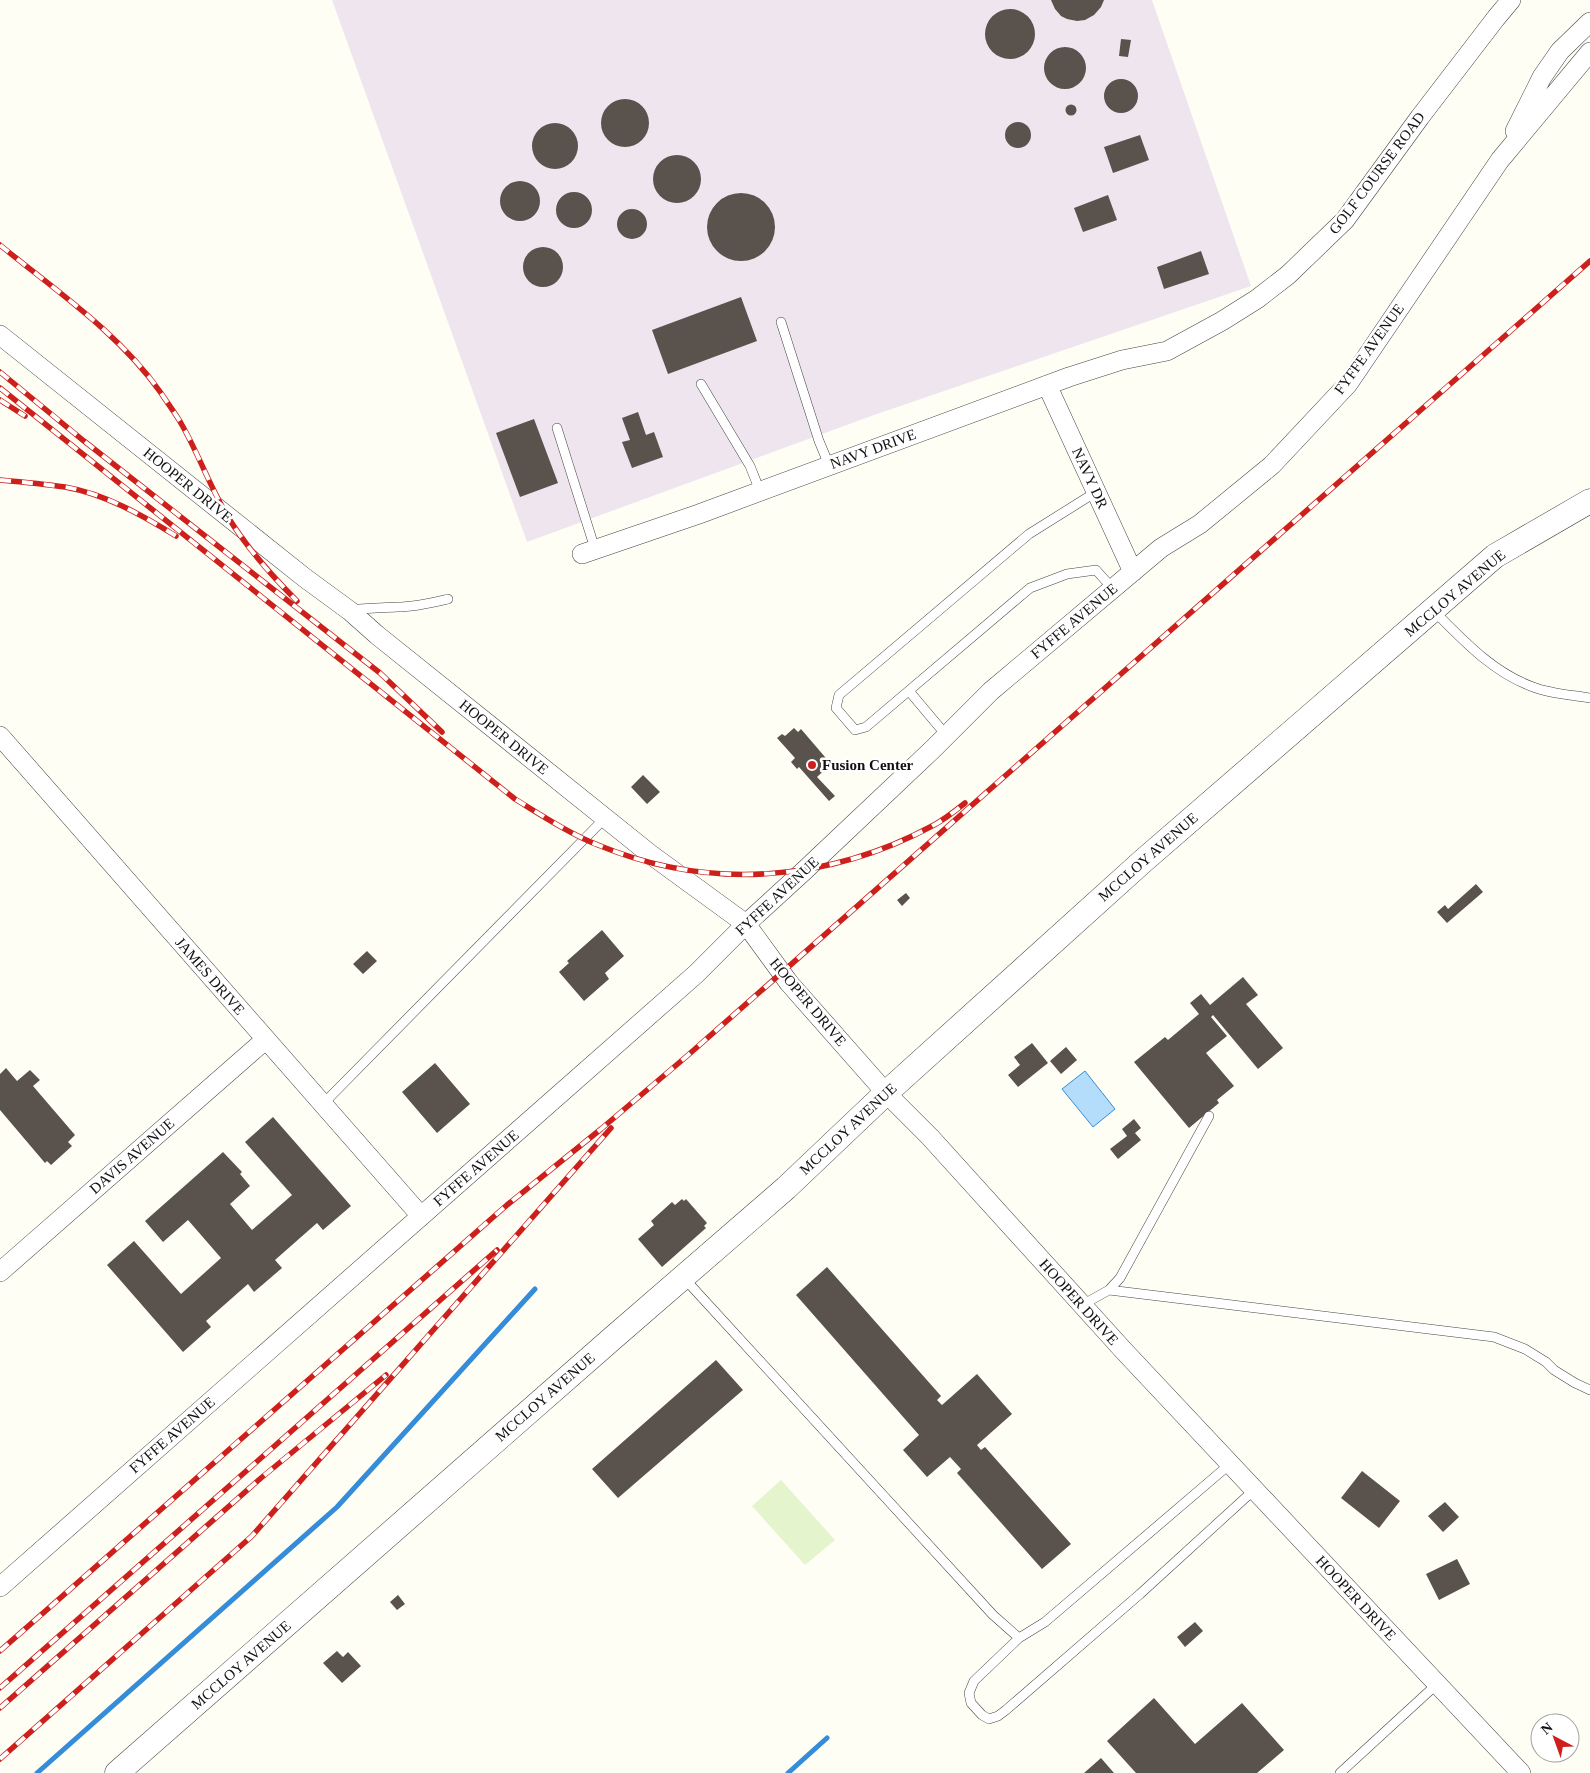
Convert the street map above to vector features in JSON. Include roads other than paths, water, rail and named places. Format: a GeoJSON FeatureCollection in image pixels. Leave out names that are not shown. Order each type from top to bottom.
{"type":"FeatureCollection","features":[{"type":"Feature","properties":{"kind":"street","name":"GOLF COURSE ROAD"},"geometry":{"type":"LineString","coordinates":[[1167,351],[1222,321],[1257,299],[1288,276],[1345,220],[1420,117],[1512,0]]}},
{"type":"Feature","properties":{"kind":"street","name":"FYFFE AVENUE"},"geometry":{"type":"LineString","coordinates":[[1500,160],[1542,77],[1560,51],[1590,22]]}},
{"type":"Feature","properties":{"kind":"street","name":"FYFFE AVENUE"},"geometry":{"type":"LineString","coordinates":[[0,1587],[696,974],[991,691],[1161,548],[1200,524],[1272,465],[1348,384],[1500,160],[1590,52]]}},
{"type":"Feature","properties":{"kind":"street","name":"HOOPER DRIVE"},"geometry":{"type":"LineString","coordinates":[[0,335],[305,578],[350,610],[377,635],[650,854],[746,924],[789,983],[886,1093],[930,1137],[1082,1305],[1520,1773]]}},
{"type":"Feature","properties":{"kind":"street","name":"NAVY DRIVE"},"geometry":{"type":"LineString","coordinates":[[588,552],[1047,385],[1122,360],[1167,351]]}},
{"type":"Feature","properties":{"kind":"street","name":"NAVY DR"},"geometry":{"type":"LineString","coordinates":[[1047,385],[1133,572]]}},
{"type":"Feature","properties":{"kind":"street","name":"MCCLOY AVENUE"},"geometry":{"type":"LineString","coordinates":[[117,1773],[786,1188],[886,1093],[1143,861],[1495,556],[1590,501]]}},
{"type":"Feature","properties":{"kind":"street","name":"JAMES DRIVE"},"geometry":{"type":"LineString","coordinates":[[0,736],[421,1216]]}},
{"type":"Feature","properties":{"kind":"street","name":"DAVIS AVENUE"},"geometry":{"type":"LineString","coordinates":[[0,1272],[265,1040]]}},
{"type":"Feature","properties":{"kind":"lane"},"geometry":{"type":"LineString","coordinates":[[781,322],[819,441],[829,465]]}},
{"type":"Feature","properties":{"kind":"lane"},"geometry":{"type":"LineString","coordinates":[[701,384],[750,466],[760,491]]}},
{"type":"Feature","properties":{"kind":"lane"},"geometry":{"type":"LineString","coordinates":[[556,428],[588,552]]}},
{"type":"Feature","properties":{"kind":"lane"},"geometry":{"type":"LineString","coordinates":[[1096,492],[1029,534],[839,695],[836,708],[855,730],[866,727],[1030,588],[1067,574],[1096,570],[1113,589]]}},
{"type":"Feature","properties":{"kind":"lane"},"geometry":{"type":"LineString","coordinates":[[350,610],[368,607],[421,605],[448,599]]}},
{"type":"Feature","properties":{"kind":"lane"},"geometry":{"type":"LineString","coordinates":[[1433,610],[1487,662],[1534,687],[1590,698]]}},
{"type":"Feature","properties":{"kind":"lane"},"geometry":{"type":"LineString","coordinates":[[909,691],[946,735]]}},
{"type":"Feature","properties":{"kind":"lane"},"geometry":{"type":"LineString","coordinates":[[323,1104],[605,818]]}},
{"type":"Feature","properties":{"kind":"lane"},"geometry":{"type":"LineString","coordinates":[[1082,1305],[1109,1290],[1120,1278],[1209,1116]]}},
{"type":"Feature","properties":{"kind":"lane"},"geometry":{"type":"LineString","coordinates":[[682,1277],[993,1615],[1019,1638]]}},
{"type":"Feature","properties":{"kind":"lane"},"geometry":{"type":"LineString","coordinates":[[1109,1290],[1494,1338],[1524,1349],[1546,1362],[1554,1370],[1590,1390]]}},
{"type":"Feature","properties":{"kind":"lane"},"geometry":{"type":"LineString","coordinates":[[1230,1464],[1045,1622],[1019,1638],[974,1681],[969,1693],[971,1703],[982,1715],[989,1719],[998,1716],[1006,1710],[1140,1594],[1254,1490]]}},
{"type":"Feature","properties":{"kind":"lane"},"geometry":{"type":"LineString","coordinates":[[1340,1773],[1436,1684]]}},
{"type":"Feature","properties":{"kind":"water"},"geometry":{"type":"Polygon","coordinates":[[[1085,1071],[1115,1109],[1093,1127],[1062,1089],[1085,1071]]]}},
{"type":"Feature","properties":{"kind":"waterway"},"geometry":{"type":"LineString","coordinates":[[37,1773],[337,1507],[535,1289]]}},
{"type":"Feature","properties":{"kind":"waterway"},"geometry":{"type":"LineString","coordinates":[[788,1773],[827,1738]]}},
{"type":"Feature","properties":{"kind":"railway"},"geometry":{"type":"LineString","coordinates":[[0,245],[86,314],[126,351],[144,371],[180,421],[210,483],[235,528],[260,561],[297,601]]}},
{"type":"Feature","properties":{"kind":"railway"},"geometry":{"type":"LineString","coordinates":[[0,1651],[507,1205],[687,1056],[1590,261]]}},
{"type":"Feature","properties":{"kind":"railway"},"geometry":{"type":"LineString","coordinates":[[0,372],[84,441],[380,673],[442,732]]}},
{"type":"Feature","properties":{"kind":"railway"},"geometry":{"type":"LineString","coordinates":[[0,388],[515,799],[587,841],[640,860],[683,869],[725,874],[768,874],[811,869],[853,859],[894,844],[938,823],[965,803]]}},
{"type":"Feature","properties":{"kind":"railway"},"geometry":{"type":"LineString","coordinates":[[0,400],[25,416]]}},
{"type":"Feature","properties":{"kind":"railway"},"geometry":{"type":"LineString","coordinates":[[0,480],[80,490],[109,500],[150,520],[176,536]]}},
{"type":"Feature","properties":{"kind":"railway"},"geometry":{"type":"LineString","coordinates":[[0,1759],[252,1536],[611,1128]]}},
{"type":"Feature","properties":{"kind":"railway"},"geometry":{"type":"LineString","coordinates":[[0,1688],[497,1250]]}},
{"type":"Feature","properties":{"kind":"railway"},"geometry":{"type":"LineString","coordinates":[[0,1708],[261,1478],[386,1375]]}},
{"type":"Feature","properties":{"kind":"place","name":"Fusion Center"},"geometry":{"type":"Point","coordinates":[812,765]}}]}
